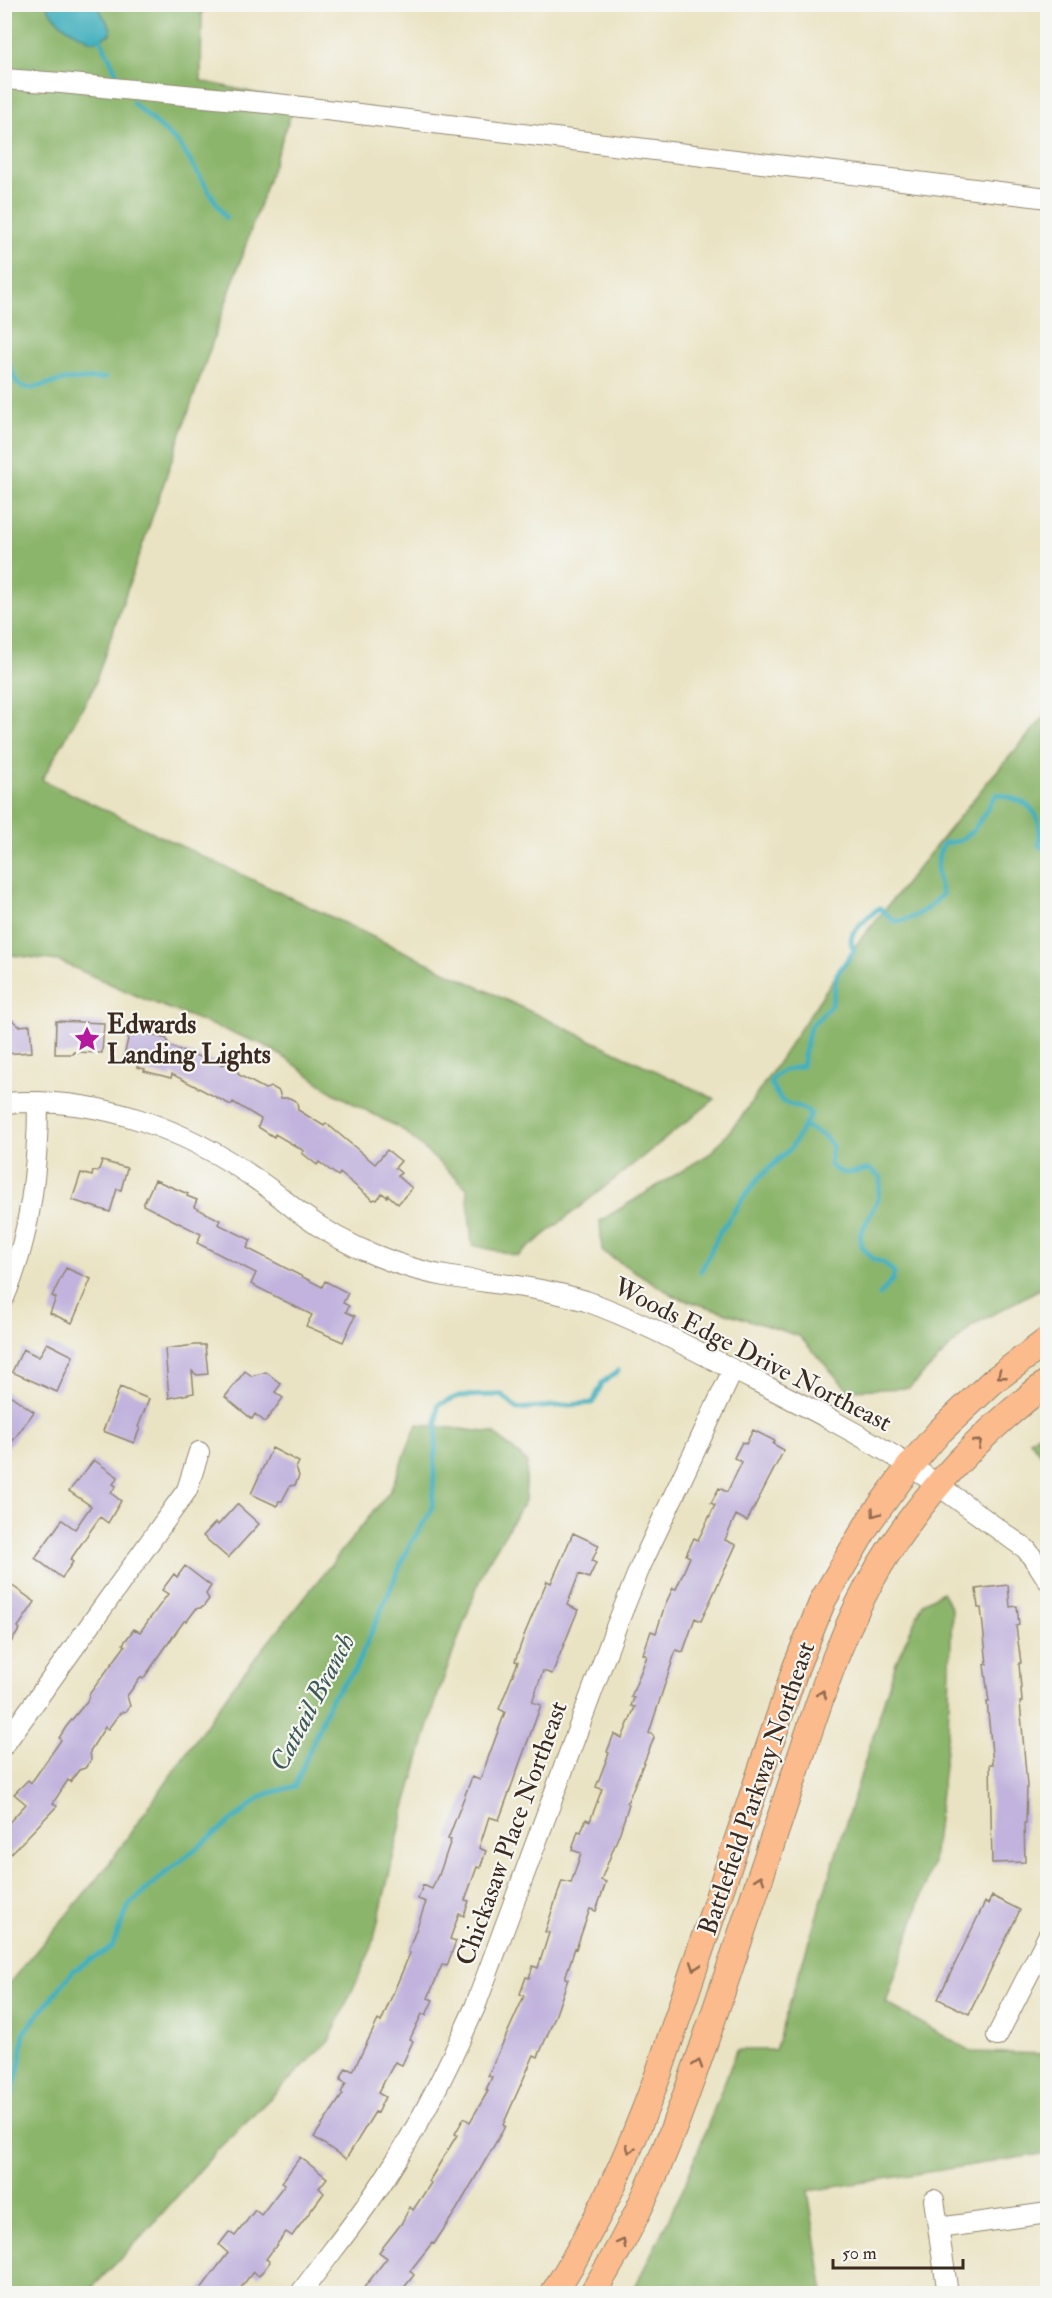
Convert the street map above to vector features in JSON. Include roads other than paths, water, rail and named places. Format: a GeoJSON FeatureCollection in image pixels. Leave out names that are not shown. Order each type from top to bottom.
{"type":"FeatureCollection","features":[{"type":"Feature","properties":{"kind":"main road","name":"Battlefield Parkway Northeast"},"geometry":{"type":"LineString","coordinates":[[554,2294],[597,2219],[635,2138],[796,1667],[818,1610],[870,1520],[910,1466],[939,1432],[992,1382],[1047,1340]]}},
{"type":"Feature","properties":{"kind":"main road","name":"Battlefield Parkway Northeast"},"geometry":{"type":"LineString","coordinates":[[592,2294],[631,2227],[686,2099],[836,1652],[853,1614],[905,1526],[938,1485],[968,1452],[1047,1382]]}},
{"type":"Feature","properties":{"kind":"street"},"geometry":{"type":"LineString","coordinates":[[4,79],[277,104],[1047,198]]}},
{"type":"Feature","properties":{"kind":"street"},"geometry":{"type":"LineString","coordinates":[[4,1298],[24,1238],[37,1140],[38,1102]]}},
{"type":"Feature","properties":{"kind":"street","name":"Woods Edge Drive Northeast"},"geometry":{"type":"LineString","coordinates":[[4,1103],[38,1102],[74,1105],[115,1112],[156,1124],[193,1140],[229,1160],[338,1238],[373,1254],[411,1268],[449,1277],[541,1289],[583,1300],[644,1324],[838,1423],[910,1466],[1026,1549],[1040,1566],[1047,1580]]}},
{"type":"Feature","properties":{"kind":"street","name":"Chickasaw Place Northeast"},"geometry":{"type":"LineString","coordinates":[[300,2294],[387,2175],[418,2124],[448,2067],[475,2007],[641,1565],[733,1370]]}},
{"type":"Feature","properties":{"kind":"street"},"geometry":{"type":"LineString","coordinates":[[4,1745],[11,1721],[187,1490],[199,1452]]}},
{"type":"Feature","properties":{"kind":"street"},"geometry":{"type":"LineString","coordinates":[[997,2036],[1047,1936]]}},
{"type":"Feature","properties":{"kind":"street"},"geometry":{"type":"LineString","coordinates":[[934,2200],[948,2294]]}},
{"type":"Feature","properties":{"kind":"street"},"geometry":{"type":"LineString","coordinates":[[938,2228],[1047,2214]]}},
{"type":"Feature","properties":{"kind":"water"},"geometry":{"type":"Polygon","coordinates":[[[46,5],[97,5],[111,29],[110,34],[94,42],[87,39],[61,23],[46,5]]]}},
{"type":"Feature","properties":{"kind":"waterway"},"geometry":{"type":"LineString","coordinates":[[98,34],[119,78]]}},
{"type":"Feature","properties":{"kind":"waterway"},"geometry":{"type":"LineString","coordinates":[[133,103],[180,145],[226,218]]}},
{"type":"Feature","properties":{"kind":"waterway"},"geometry":{"type":"LineString","coordinates":[[4,352],[17,383],[23,387],[32,388],[65,380],[105,378]]}},
{"type":"Feature","properties":{"kind":"waterway","name":"Cattail Branch"},"geometry":{"type":"LineString","coordinates":[[701,1271],[719,1234],[741,1201],[758,1179],[791,1148],[811,1114],[799,1106],[780,1099],[771,1083],[776,1075],[802,1066],[810,1027],[832,1004],[837,974],[854,951],[851,940],[856,929],[880,908],[894,921],[908,919],[926,909],[937,899],[942,894],[937,868],[944,843],[959,841],[973,831],[997,794],[1018,800],[1032,810],[1039,824],[1039,846],[1045,849],[1048,847]]}},
{"type":"Feature","properties":{"kind":"waterway"},"geometry":{"type":"LineString","coordinates":[[804,1126],[824,1136],[832,1146],[830,1165],[839,1172],[849,1173],[870,1169],[881,1178],[878,1199],[860,1235],[862,1247],[873,1259],[884,1263],[894,1272],[893,1279],[880,1295]]}},
{"type":"Feature","properties":{"kind":"waterway","name":"Cattail Branch"},"geometry":{"type":"LineString","coordinates":[[4,2110],[10,2104],[20,2063],[24,2032],[74,1970],[112,1947],[129,1905],[169,1870],[264,1795],[295,1786],[331,1698],[355,1670],[409,1546],[432,1510],[438,1405],[459,1396],[502,1395],[517,1409],[593,1403],[602,1383],[618,1371]]}},
{"type":"Feature","properties":{"kind":"place","name":"Edwards Landing Lights"},"geometry":{"type":"Point","coordinates":[87,1039]}}]}
